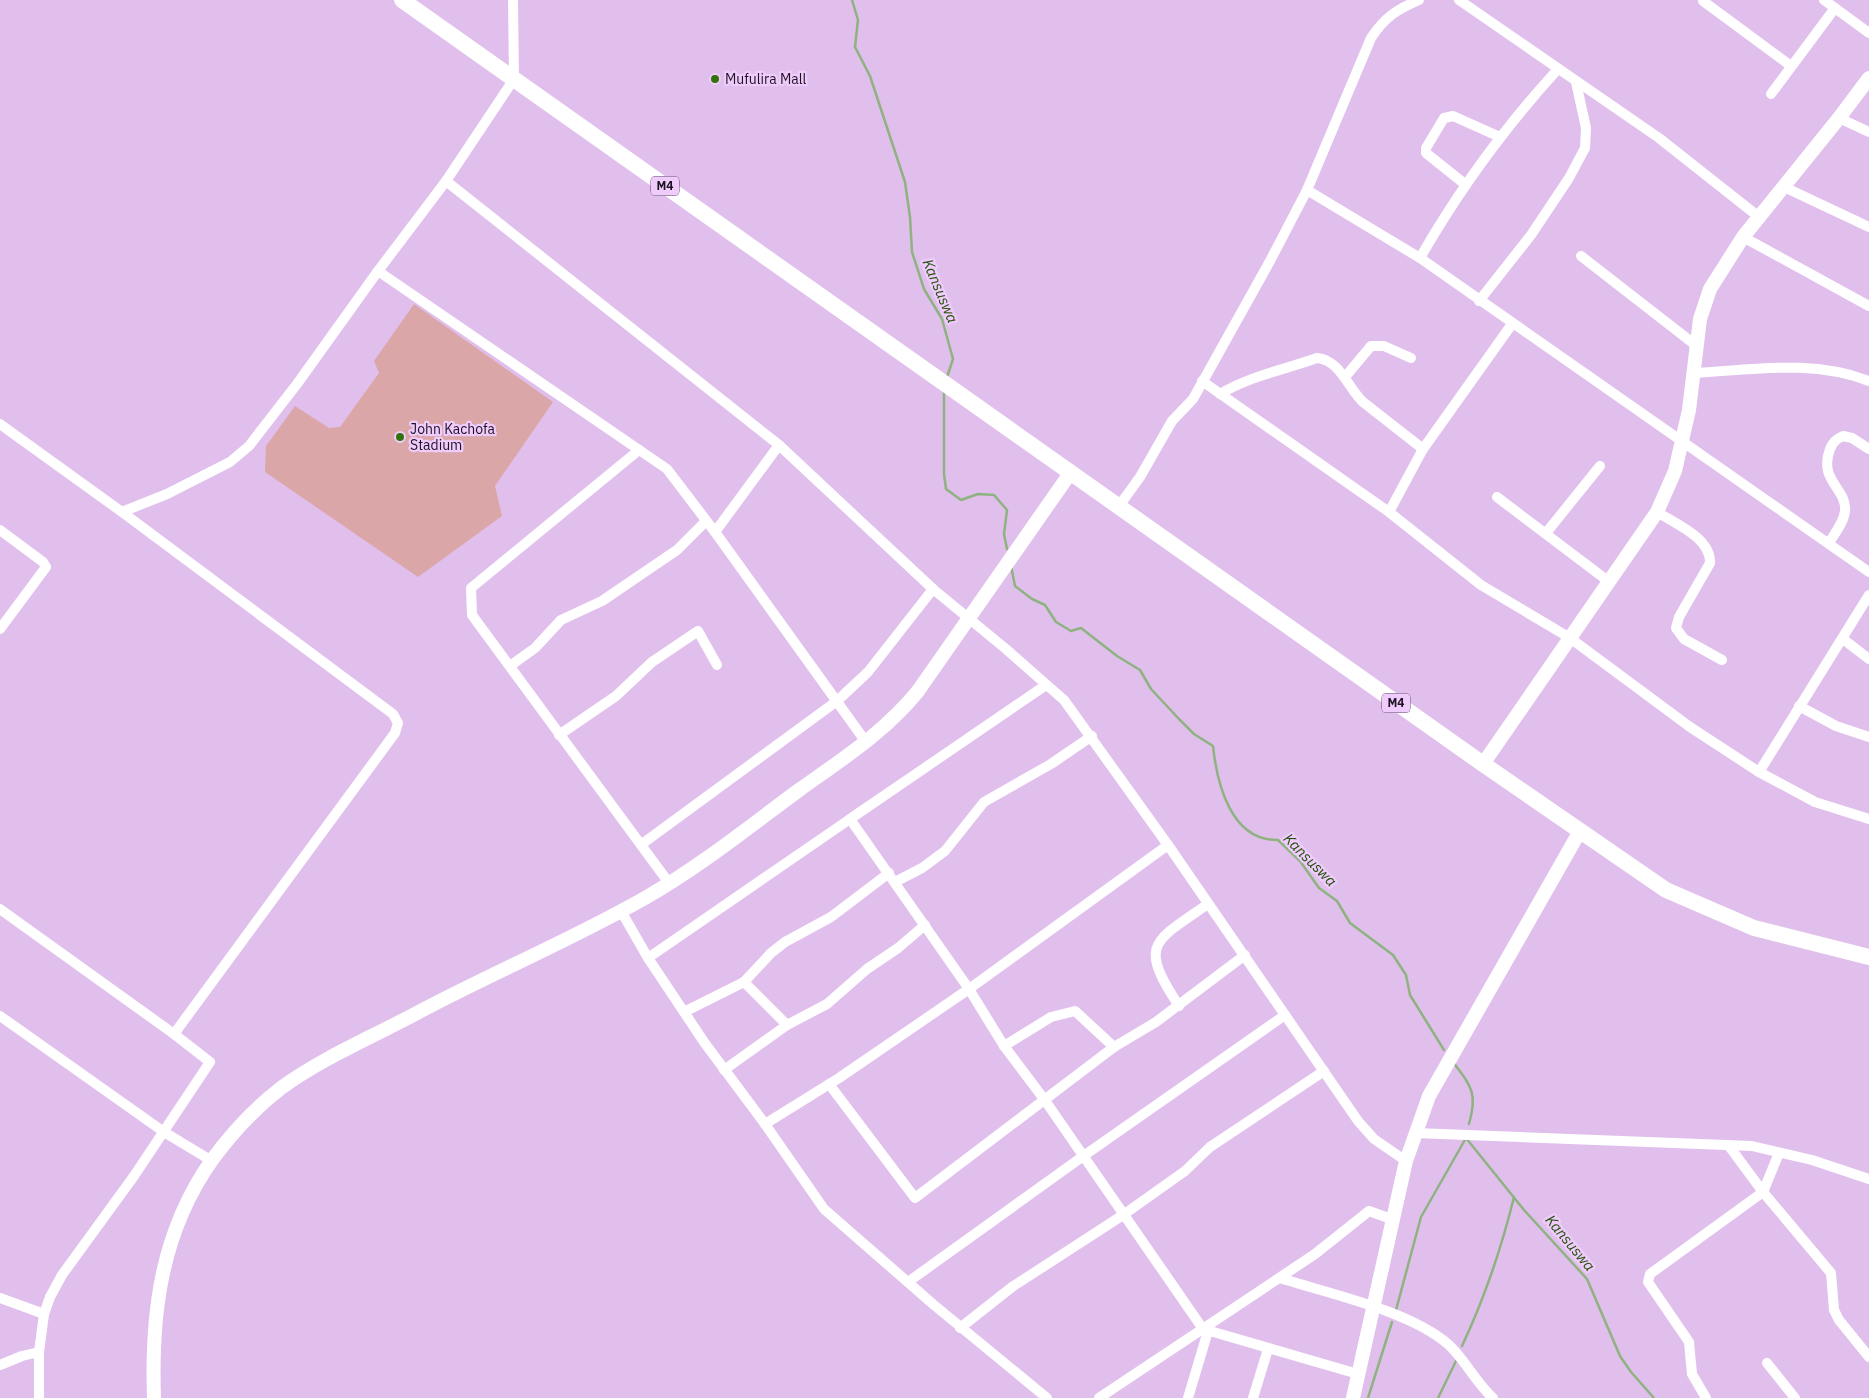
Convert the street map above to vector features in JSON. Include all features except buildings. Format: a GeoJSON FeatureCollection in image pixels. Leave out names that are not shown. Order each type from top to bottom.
{"type":"FeatureCollection","features":[{"type":"Feature","properties":{"kind":"main road","name":"M4"},"geometry":{"type":"LineString","coordinates":[[402,0],[1482,764],[1666,890],[1708,910],[1754,928],[1869,957]]}},
{"type":"Feature","properties":{"kind":"street"},"geometry":{"type":"LineString","coordinates":[[122,512],[167,494],[230,462],[240,454],[297,384],[378,271],[446,181],[514,79],[513,0]]}},
{"type":"Feature","properties":{"kind":"street"},"geometry":{"type":"LineString","coordinates":[[1119,506],[1140,477],[1172,421],[1193,399],[1307,190],[1371,38],[1382,23],[1396,10],[1419,0]]}},
{"type":"Feature","properties":{"kind":"street"},"geometry":{"type":"LineString","coordinates":[[1459,0],[1658,138],[1760,218]]}},
{"type":"Feature","properties":{"kind":"street"},"geometry":{"type":"LineString","coordinates":[[1824,0],[1869,33]]}},
{"type":"Feature","properties":{"kind":"street"},"geometry":{"type":"LineString","coordinates":[[1704,1],[1791,66]]}},
{"type":"Feature","properties":{"kind":"street"},"geometry":{"type":"LineString","coordinates":[[1770,94],[1835,8]]}},
{"type":"Feature","properties":{"kind":"street"},"geometry":{"type":"LineString","coordinates":[[1420,258],[1466,185],[1500,137],[1558,69]]}},
{"type":"Feature","properties":{"kind":"street"},"geometry":{"type":"LineString","coordinates":[[1482,764],[1657,512],[1674,470],[1682,440],[1698,347],[1700,319],[1705,299],[1743,237],[1840,118],[1869,78]]}},
{"type":"Feature","properties":{"kind":"street"},"geometry":{"type":"LineString","coordinates":[[1479,301],[1536,227],[1585,148],[1586,128],[1576,82]]}},
{"type":"Feature","properties":{"kind":"street"},"geometry":{"type":"LineString","coordinates":[[1466,185],[1426,153],[1426,148],[1444,118],[1453,116],[1500,137]]}},
{"type":"Feature","properties":{"kind":"street"},"geometry":{"type":"LineString","coordinates":[[1840,118],[1869,132]]}},
{"type":"Feature","properties":{"kind":"street"},"geometry":{"type":"LineString","coordinates":[[446,181],[779,445],[933,589],[1046,684],[1070,707],[1245,955],[1366,1131],[1374,1140],[1406,1161]]}},
{"type":"Feature","properties":{"kind":"street"},"geometry":{"type":"LineString","coordinates":[[1784,186],[1869,227]]}},
{"type":"Feature","properties":{"kind":"street"},"geometry":{"type":"LineString","coordinates":[[1307,190],[1420,258],[1869,572]]}},
{"type":"Feature","properties":{"kind":"street"},"geometry":{"type":"LineString","coordinates":[[1743,237],[1869,306]]}},
{"type":"Feature","properties":{"kind":"street"},"geometry":{"type":"LineString","coordinates":[[1581,256],[1698,347]]}},
{"type":"Feature","properties":{"kind":"street"},"geometry":{"type":"LineString","coordinates":[[378,271],[667,469],[715,532],[866,742]]}},
{"type":"Feature","properties":{"kind":"street"},"geometry":{"type":"LineString","coordinates":[[1389,512],[1423,450],[1512,324]]}},
{"type":"Feature","properties":{"kind":"street"},"geometry":{"type":"LineString","coordinates":[[1345,377],[1371,346],[1384,346],[1410,358]]}},
{"type":"Feature","properties":{"kind":"street"},"geometry":{"type":"LineString","coordinates":[[1220,394],[1240,383],[1317,358],[1323,359],[1345,377],[1356,396],[1423,450]]}},
{"type":"Feature","properties":{"kind":"street"},"geometry":{"type":"LineString","coordinates":[[1694,373],[1788,367],[1822,368],[1850,374],[1869,381]]}},
{"type":"Feature","properties":{"kind":"street"},"geometry":{"type":"LineString","coordinates":[[1202,381],[1389,512],[1481,585],[1570,638],[1690,727],[1759,772],[1815,802],[1869,819]]}},
{"type":"Feature","properties":{"kind":"street"},"geometry":{"type":"LineString","coordinates":[[0,424],[394,714],[398,723],[395,733],[174,1034]]}},
{"type":"Feature","properties":{"kind":"street"},"geometry":{"type":"LineString","coordinates":[[1830,543],[1843,521],[1846,510],[1843,500],[1828,474],[1826,465],[1832,444],[1843,436],[1852,438],[1869,449]]}},
{"type":"Feature","properties":{"kind":"street"},"geometry":{"type":"LineString","coordinates":[[715,532],[779,445]]}},
{"type":"Feature","properties":{"kind":"street"},"geometry":{"type":"LineString","coordinates":[[639,450],[471,588],[472,615],[670,884]]}},
{"type":"Feature","properties":{"kind":"street"},"geometry":{"type":"LineString","coordinates":[[1546,533],[1600,466]]}},
{"type":"Feature","properties":{"kind":"street"},"geometry":{"type":"LineString","coordinates":[[154,1398],[154,1317],[161,1280],[184,1208],[212,1161],[259,1107],[281,1088],[309,1071],[462,989],[621,911],[670,884],[705,861],[866,742],[894,720],[906,707],[1071,472]]}},
{"type":"Feature","properties":{"kind":"street"},"geometry":{"type":"LineString","coordinates":[[1497,497],[1608,581]]}},
{"type":"Feature","properties":{"kind":"street"},"geometry":{"type":"LineString","coordinates":[[1657,512],[1698,538],[1710,555],[1710,563],[1679,617],[1676,628],[1684,639],[1722,660]]}},
{"type":"Feature","properties":{"kind":"street"},"geometry":{"type":"LineString","coordinates":[[510,666],[536,648],[561,620],[602,600],[677,550],[706,521]]}},
{"type":"Feature","properties":{"kind":"street"},"geometry":{"type":"LineString","coordinates":[[0,530],[43,562],[46,567],[0,629]]}},
{"type":"Feature","properties":{"kind":"street"},"geometry":{"type":"LineString","coordinates":[[642,844],[837,701],[868,672],[933,589]]}},
{"type":"Feature","properties":{"kind":"street"},"geometry":{"type":"LineString","coordinates":[[1759,772],[1869,595]]}},
{"type":"Feature","properties":{"kind":"street"},"geometry":{"type":"LineString","coordinates":[[559,734],[616,696],[652,662],[698,631],[718,665]]}},
{"type":"Feature","properties":{"kind":"street"},"geometry":{"type":"LineString","coordinates":[[1843,639],[1869,659]]}},
{"type":"Feature","properties":{"kind":"street"},"geometry":{"type":"LineString","coordinates":[[648,958],[1046,684]]}},
{"type":"Feature","properties":{"kind":"street"},"geometry":{"type":"LineString","coordinates":[[1799,706],[1836,726],[1869,737]]}},
{"type":"Feature","properties":{"kind":"street"},"geometry":{"type":"LineString","coordinates":[[684,1012],[744,982],[785,942],[831,918],[892,878],[922,868],[945,850],[957,837],[972,813],[984,802],[1051,764],[1092,736]]}},
{"type":"Feature","properties":{"kind":"street"},"geometry":{"type":"LineString","coordinates":[[850,819],[969,989],[1004,1046],[1205,1330],[1358,1374]]}},
{"type":"Feature","properties":{"kind":"street"},"geometry":{"type":"LineString","coordinates":[[1354,1398],[1406,1161],[1429,1096],[1580,831]]}},
{"type":"Feature","properties":{"kind":"street"},"geometry":{"type":"LineString","coordinates":[[765,1124],[829,1084],[969,989],[1168,845]]}},
{"type":"Feature","properties":{"kind":"street"},"geometry":{"type":"LineString","coordinates":[[1179,1006],[1162,980],[1155,963],[1155,951],[1166,934],[1208,904]]}},
{"type":"Feature","properties":{"kind":"street"},"geometry":{"type":"LineString","coordinates":[[0,909],[208,1059],[210,1066],[134,1176],[62,1275],[44,1314],[39,1352],[39,1398]]}},
{"type":"Feature","properties":{"kind":"street"},"geometry":{"type":"LineString","coordinates":[[621,911],[648,958],[684,1012],[824,1210],[960,1328],[1047,1398]]}},
{"type":"Feature","properties":{"kind":"street"},"geometry":{"type":"LineString","coordinates":[[724,1070],[787,1025],[827,1004],[867,969],[898,948],[925,925]]}},
{"type":"Feature","properties":{"kind":"street"},"geometry":{"type":"LineString","coordinates":[[829,1084],[915,1198],[1114,1047],[1179,1006],[1245,955]]}},
{"type":"Feature","properties":{"kind":"street"},"geometry":{"type":"LineString","coordinates":[[744,982],[787,1025]]}},
{"type":"Feature","properties":{"kind":"street"},"geometry":{"type":"LineString","coordinates":[[1004,1046],[1043,1021],[1075,1010],[1114,1047]]}},
{"type":"Feature","properties":{"kind":"street"},"geometry":{"type":"LineString","coordinates":[[908,1282],[1285,1015]]}},
{"type":"Feature","properties":{"kind":"street"},"geometry":{"type":"LineString","coordinates":[[0,1016],[164,1132],[212,1161]]}},
{"type":"Feature","properties":{"kind":"street"},"geometry":{"type":"LineString","coordinates":[[960,1328],[1012,1287],[1123,1215],[1185,1171],[1210,1147],[1324,1071]]}},
{"type":"Feature","properties":{"kind":"street"},"geometry":{"type":"LineString","coordinates":[[1415,1133],[1752,1146],[1812,1160],[1869,1179]]}},
{"type":"Feature","properties":{"kind":"street"},"geometry":{"type":"LineString","coordinates":[[1730,1146],[1763,1192],[1831,1273],[1834,1310],[1839,1320],[1869,1357]]}},
{"type":"Feature","properties":{"kind":"street"},"geometry":{"type":"LineString","coordinates":[[1706,1398],[1692,1374],[1689,1342],[1648,1282],[1650,1274],[1763,1192],[1779,1153]]}},
{"type":"Feature","properties":{"kind":"street"},"geometry":{"type":"LineString","coordinates":[[1098,1398],[1205,1330],[1330,1244],[1369,1211],[1394,1220]]}},
{"type":"Feature","properties":{"kind":"street"},"geometry":{"type":"LineString","coordinates":[[1280,1278],[1402,1316],[1447,1344],[1461,1357],[1493,1398]]}},
{"type":"Feature","properties":{"kind":"street"},"geometry":{"type":"LineString","coordinates":[[0,1298],[44,1314]]}},
{"type":"Feature","properties":{"kind":"street"},"geometry":{"type":"LineString","coordinates":[[1188,1398],[1205,1330]]}},
{"type":"Feature","properties":{"kind":"street"},"geometry":{"type":"LineString","coordinates":[[1253,1398],[1268,1349]]}},
{"type":"Feature","properties":{"kind":"street"},"geometry":{"type":"LineString","coordinates":[[0,1365],[22,1356],[39,1352]]}},
{"type":"Feature","properties":{"kind":"street"},"geometry":{"type":"LineString","coordinates":[[1767,1362],[1795,1398]]}},
{"type":"Feature","properties":{"kind":"shaded area","name":"John Kachofa Stadium"},"geometry":{"type":"Polygon","coordinates":[[[414,304],[553,402],[495,486],[502,516],[418,577],[265,472],[266,446],[295,406],[329,428],[340,427],[379,373],[374,361],[414,304]]]}},
{"type":"Feature","properties":{"kind":"waterway","name":"Kansuswa"},"geometry":{"type":"LineString","coordinates":[[852,0],[858,20],[855,47],[870,76],[905,182],[912,252],[924,289],[942,319],[953,359],[947,377]]}},
{"type":"Feature","properties":{"kind":"waterway","name":"Kansuswa"},"geometry":{"type":"LineString","coordinates":[[944,389],[944,474],[946,489],[961,500],[978,494],[994,495],[1007,510],[1004,534],[1007,549]]}},
{"type":"Feature","properties":{"kind":"waterway","name":"Kansuswa"},"geometry":{"type":"LineString","coordinates":[[1011,566],[1015,586],[1032,599],[1045,605],[1056,622],[1071,631],[1081,628],[1117,656],[1140,670],[1151,689],[1179,719],[1194,734],[1213,746],[1218,777],[1223,793],[1229,808],[1238,821],[1249,831],[1262,838],[1278,840],[1300,861],[1319,888],[1337,901],[1350,923],[1393,955],[1406,975],[1410,995],[1444,1050]]}},
{"type":"Feature","properties":{"kind":"waterway","name":"Kansuswa"},"geometry":{"type":"LineString","coordinates":[[1453,1062],[1464,1077],[1473,1097],[1469,1124]]}},
{"type":"Feature","properties":{"kind":"waterway","name":"Kansuswa"},"geometry":{"type":"LineString","coordinates":[[1396,1310],[1421,1217],[1466,1138],[1524,1210],[1587,1279],[1620,1356],[1631,1372],[1654,1398]]}},
{"type":"Feature","properties":{"kind":"waterway"},"geometry":{"type":"LineString","coordinates":[[1462,1346],[1492,1273],[1514,1197]]}},
{"type":"Feature","properties":{"kind":"waterway"},"geometry":{"type":"LineString","coordinates":[[1368,1398],[1392,1322]]}},
{"type":"Feature","properties":{"kind":"waterway"},"geometry":{"type":"LineString","coordinates":[[1438,1398],[1456,1361]]}},
{"type":"Feature","properties":{"kind":"place","name":"Mufulira Mall"},"geometry":{"type":"Point","coordinates":[715,79]}},
{"type":"Feature","properties":{"kind":"place","name":"John Kachofa Stadium"},"geometry":{"type":"Point","coordinates":[400,437]}}]}
